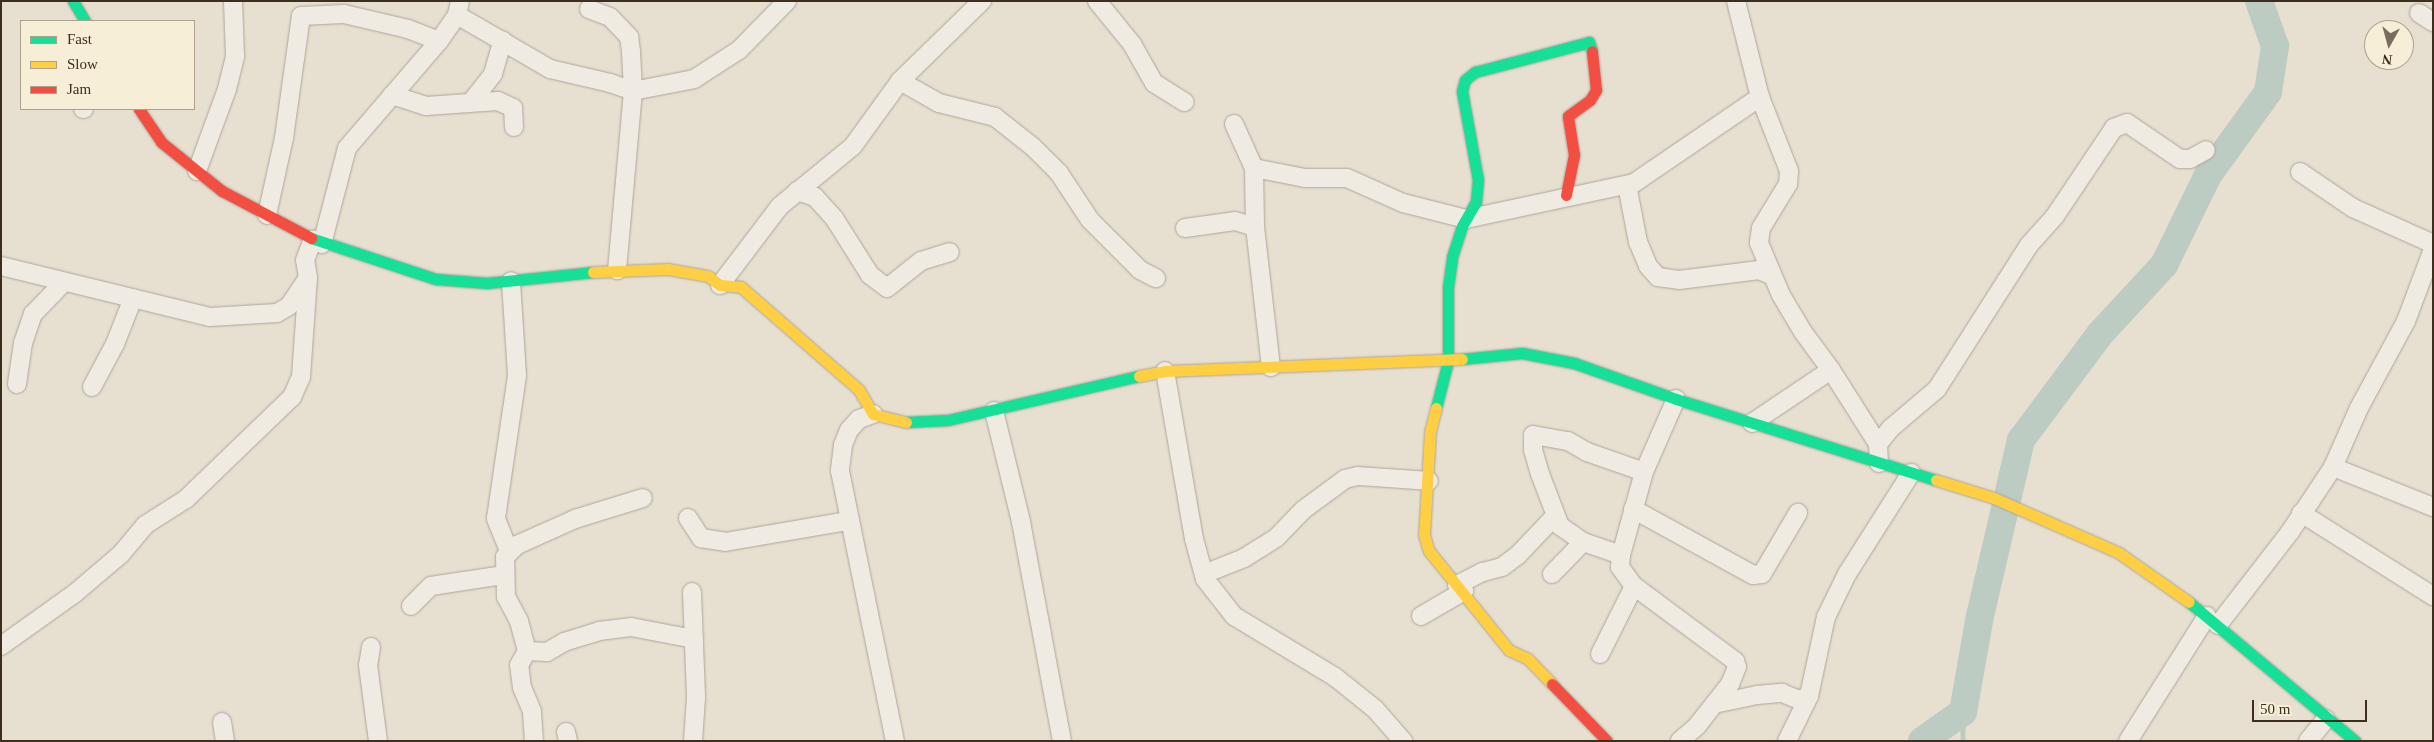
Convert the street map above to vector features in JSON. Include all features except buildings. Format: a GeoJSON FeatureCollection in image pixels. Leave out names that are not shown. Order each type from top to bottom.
{"type":"FeatureCollection","features":[{"type":"Feature","properties":{"kind":"street"},"geometry":{"type":"LineString","coordinates":[[73,1],[84,20]]}},
{"type":"Feature","properties":{"kind":"street"},"geometry":{"type":"LineString","coordinates":[[197,171],[228,89],[235,56],[233,1]]}},
{"type":"Feature","properties":{"kind":"street"},"geometry":{"type":"LineString","coordinates":[[1,646],[74,594],[121,554],[145,525],[186,499],[292,397],[301,377],[308,278],[305,260],[318,242],[347,148],[439,41],[458,8],[503,40],[550,69],[610,83],[633,91],[694,79],[739,50],[787,1]]}},
{"type":"Feature","properties":{"kind":"street"},"geometry":{"type":"LineString","coordinates":[[720,285],[780,206],[797,190],[819,176],[853,146],[900,81],[982,1]]}},
{"type":"Feature","properties":{"kind":"street"},"geometry":{"type":"LineString","coordinates":[[1096,1],[1132,44],[1154,83],[1185,102]]}},
{"type":"Feature","properties":{"kind":"street"},"geometry":{"type":"LineString","coordinates":[[1736,1],[1760,96],[1789,171],[1788,184],[1761,228],[1759,243],[1771,275],[1803,332],[1831,370],[1878,444],[1879,463]]}},
{"type":"Feature","properties":{"kind":"street"},"geometry":{"type":"LineString","coordinates":[[267,215],[284,138],[301,16],[343,8],[439,41]]}},
{"type":"Feature","properties":{"kind":"street"},"geometry":{"type":"LineString","coordinates":[[589,9],[610,18],[629,37],[633,91],[617,270]]}},
{"type":"Feature","properties":{"kind":"street"},"geometry":{"type":"LineString","coordinates":[[472,101],[493,74],[503,40]]}},
{"type":"Feature","properties":{"kind":"street"},"geometry":{"type":"LineString","coordinates":[[1566,195],[1574,155],[1568,116],[1590,100],[1596,90],[1592,45],[1589,42],[1475,72],[1465,80],[1462,91],[1478,180],[1476,202],[1466,219],[1452,257],[1448,287],[1448,361],[1430,432],[1429,480],[1424,535],[1429,551],[1461,588],[1508,650],[1528,659],[1607,741]]}},
{"type":"Feature","properties":{"kind":"street"},"geometry":{"type":"LineString","coordinates":[[900,81],[939,103],[995,117],[1033,147],[1059,173],[1088,217],[1140,270],[1156,278]]}},
{"type":"Feature","properties":{"kind":"street"},"geometry":{"type":"LineString","coordinates":[[392,95],[426,106],[452,106],[472,101],[498,101],[513,108],[514,127]]}},
{"type":"Feature","properties":{"kind":"street"},"geometry":{"type":"LineString","coordinates":[[1254,168],[1305,178],[1347,178],[1402,203],[1466,219],[1566,195],[1598,193],[1627,185],[1760,96]]}},
{"type":"Feature","properties":{"kind":"street"},"geometry":{"type":"LineString","coordinates":[[140,110],[161,142],[222,191],[318,242],[436,279],[486,283],[617,270],[668,269],[708,276],[720,285],[740,287],[850,381],[859,390],[873,414]]}},
{"type":"Feature","properties":{"kind":"street"},"geometry":{"type":"LineString","coordinates":[[1878,444],[1891,428],[1937,389],[2029,245],[2054,216],[2114,128],[2127,123],[2180,159],[2190,159],[2206,150]]}},
{"type":"Feature","properties":{"kind":"street"},"geometry":{"type":"LineString","coordinates":[[1234,124],[1254,168],[1255,227],[1271,367]]}},
{"type":"Feature","properties":{"kind":"street"},"geometry":{"type":"LineString","coordinates":[[2300,172],[2353,208],[2433,244]]}},
{"type":"Feature","properties":{"kind":"street"},"geometry":{"type":"LineString","coordinates":[[1627,185],[1638,242],[1648,266],[1658,278],[1679,280],[1759,270],[1771,275]]}},
{"type":"Feature","properties":{"kind":"street"},"geometry":{"type":"LineString","coordinates":[[797,190],[815,197],[834,218],[870,275],[887,288],[921,261],[950,252]]}},
{"type":"Feature","properties":{"kind":"street"},"geometry":{"type":"LineString","coordinates":[[1185,228],[1235,221],[1255,227]]}},
{"type":"Feature","properties":{"kind":"street"},"geometry":{"type":"LineString","coordinates":[[2128,741],[2213,621],[2301,512],[2333,467],[2358,408],[2427,280],[2433,249]]}},
{"type":"Feature","properties":{"kind":"street"},"geometry":{"type":"LineString","coordinates":[[1,266],[210,316],[258,316],[277,313],[289,306],[308,278]]}},
{"type":"Feature","properties":{"kind":"street"},"geometry":{"type":"LineString","coordinates":[[509,550],[504,544],[496,518],[517,375],[511,281]]}},
{"type":"Feature","properties":{"kind":"street"},"geometry":{"type":"LineString","coordinates":[[17,384],[23,343],[33,314],[64,282]]}},
{"type":"Feature","properties":{"kind":"street"},"geometry":{"type":"LineString","coordinates":[[92,387],[115,344],[133,298]]}},
{"type":"Feature","properties":{"kind":"street"},"geometry":{"type":"LineString","coordinates":[[895,741],[848,521],[840,472],[843,445],[848,430],[859,419],[873,414],[918,423],[994,411],[1079,388],[1165,371],[1448,361],[1522,353],[1574,363],[1676,399],[1994,498],[2119,553],[2169,585],[2326,719],[2355,741]]}},
{"type":"Feature","properties":{"kind":"street"},"geometry":{"type":"LineString","coordinates":[[1752,423],[1831,370]]}},
{"type":"Feature","properties":{"kind":"street"},"geometry":{"type":"LineString","coordinates":[[1165,371],[1194,539],[1204,574],[1220,600],[1234,616],[1334,677],[1375,709],[1403,741]]}},
{"type":"Feature","properties":{"kind":"street"},"geometry":{"type":"LineString","coordinates":[[1676,399],[1644,472],[1620,555],[1620,567],[1634,586],[1735,661],[1737,667],[1730,684],[1698,726],[1680,741]]}},
{"type":"Feature","properties":{"kind":"street"},"geometry":{"type":"LineString","coordinates":[[994,411],[1021,522],[1062,741]]}},
{"type":"Feature","properties":{"kind":"street"},"geometry":{"type":"LineString","coordinates":[[1620,555],[1582,542],[1560,526],[1533,450],[1533,435],[1568,441],[1587,452],[1644,472]]}},
{"type":"Feature","properties":{"kind":"street"},"geometry":{"type":"LineString","coordinates":[[2333,467],[2433,507]]}},
{"type":"Feature","properties":{"kind":"street"},"geometry":{"type":"LineString","coordinates":[[1787,741],[1809,696],[1830,608],[1847,574],[1911,473]]}},
{"type":"Feature","properties":{"kind":"street"},"geometry":{"type":"LineString","coordinates":[[1204,574],[1244,558],[1269,542],[1333,485],[1345,479],[1358,476],[1429,480]]}},
{"type":"Feature","properties":{"kind":"street"},"geometry":{"type":"LineString","coordinates":[[509,550],[575,519],[643,498]]}},
{"type":"Feature","properties":{"kind":"street"},"geometry":{"type":"LineString","coordinates":[[1633,509],[1753,575],[1762,574],[1798,513]]}},
{"type":"Feature","properties":{"kind":"street"},"geometry":{"type":"LineString","coordinates":[[2301,512],[2433,596]]}},
{"type":"Feature","properties":{"kind":"street"},"geometry":{"type":"LineString","coordinates":[[1421,616],[1484,572],[1502,567],[1518,555],[1555,516]]}},
{"type":"Feature","properties":{"kind":"street"},"geometry":{"type":"LineString","coordinates":[[688,518],[701,538],[725,542],[848,521]]}},
{"type":"Feature","properties":{"kind":"street"},"geometry":{"type":"LineString","coordinates":[[1552,574],[1582,542]]}},
{"type":"Feature","properties":{"kind":"street"},"geometry":{"type":"LineString","coordinates":[[509,550],[504,575],[506,597],[519,621],[527,651],[519,665],[522,688],[532,711],[534,741]]}},
{"type":"Feature","properties":{"kind":"street"},"geometry":{"type":"LineString","coordinates":[[411,606],[431,586],[504,575]]}},
{"type":"Feature","properties":{"kind":"street"},"geometry":{"type":"LineString","coordinates":[[1600,654],[1634,586]]}},
{"type":"Feature","properties":{"kind":"street"},"geometry":{"type":"LineString","coordinates":[[692,592],[696,698],[693,741]]}},
{"type":"Feature","properties":{"kind":"street"},"geometry":{"type":"LineString","coordinates":[[527,651],[547,652],[564,642],[599,631],[631,627],[694,639]]}},
{"type":"Feature","properties":{"kind":"street"},"geometry":{"type":"LineString","coordinates":[[371,647],[368,665],[378,741]]}},
{"type":"Feature","properties":{"kind":"street"},"geometry":{"type":"LineString","coordinates":[[1714,704],[1757,695],[1782,693],[1799,700],[1809,696]]}},
{"type":"Feature","properties":{"kind":"street"},"geometry":{"type":"LineString","coordinates":[[2308,741],[2326,719]]}},
{"type":"Feature","properties":{"kind":"street"},"geometry":{"type":"LineString","coordinates":[[222,722],[224,741]]}},
{"type":"Feature","properties":{"kind":"waterway"},"geometry":{"type":"LineString","coordinates":[[1922,741],[1963,712],[1980,616],[2021,440],[2100,334],[2164,265],[2208,175],[2268,92],[2275,46],[2259,1]]}},
{"type":"Feature","properties":{"kind":"waterway"},"geometry":{"type":"LineString","coordinates":[[1963,712],[1963,741]]}},
{"type":"Feature","properties":{"kind":"traffic: fast"},"geometry":{"type":"LineString","coordinates":[[73,1],[84,20]]}},
{"type":"Feature","properties":{"kind":"traffic: fast"},"geometry":{"type":"LineString","coordinates":[[1436,408],[1448,361],[1448,287],[1452,257],[1462,226],[1476,202],[1478,180],[1462,91],[1465,80],[1475,72],[1589,42],[1592,51]]}},
{"type":"Feature","properties":{"kind":"traffic: fast"},"geometry":{"type":"LineString","coordinates":[[311,238],[436,279],[487,283],[593,272]]}},
{"type":"Feature","properties":{"kind":"traffic: fast"},"geometry":{"type":"LineString","coordinates":[[1462,359],[1522,353],[1574,363],[1676,399],[1936,480]]}},
{"type":"Feature","properties":{"kind":"traffic: fast"},"geometry":{"type":"LineString","coordinates":[[906,422],[948,420],[1139,376]]}},
{"type":"Feature","properties":{"kind":"traffic: fast"},"geometry":{"type":"LineString","coordinates":[[2189,602],[2355,741]]}},
{"type":"Feature","properties":{"kind":"traffic: slow"},"geometry":{"type":"LineString","coordinates":[[593,272],[668,269],[708,276],[720,285],[741,287],[859,390],[873,414],[906,422]]}},
{"type":"Feature","properties":{"kind":"traffic: slow"},"geometry":{"type":"LineString","coordinates":[[1139,376],[1165,371],[1462,359]]}},
{"type":"Feature","properties":{"kind":"traffic: slow"},"geometry":{"type":"LineString","coordinates":[[1436,408],[1430,432],[1424,535],[1429,551],[1509,650],[1528,659],[1552,684]]}},
{"type":"Feature","properties":{"kind":"traffic: slow"},"geometry":{"type":"LineString","coordinates":[[1936,480],[1994,498],[2119,553],[2189,602]]}},
{"type":"Feature","properties":{"kind":"traffic: jam"},"geometry":{"type":"LineString","coordinates":[[1566,195],[1574,155],[1568,116],[1590,100],[1596,90],[1592,51]]}},
{"type":"Feature","properties":{"kind":"traffic: jam"},"geometry":{"type":"LineString","coordinates":[[140,110],[161,142],[222,191],[311,238]]}},
{"type":"Feature","properties":{"kind":"traffic: jam"},"geometry":{"type":"LineString","coordinates":[[1552,684],[1607,741]]}}]}
